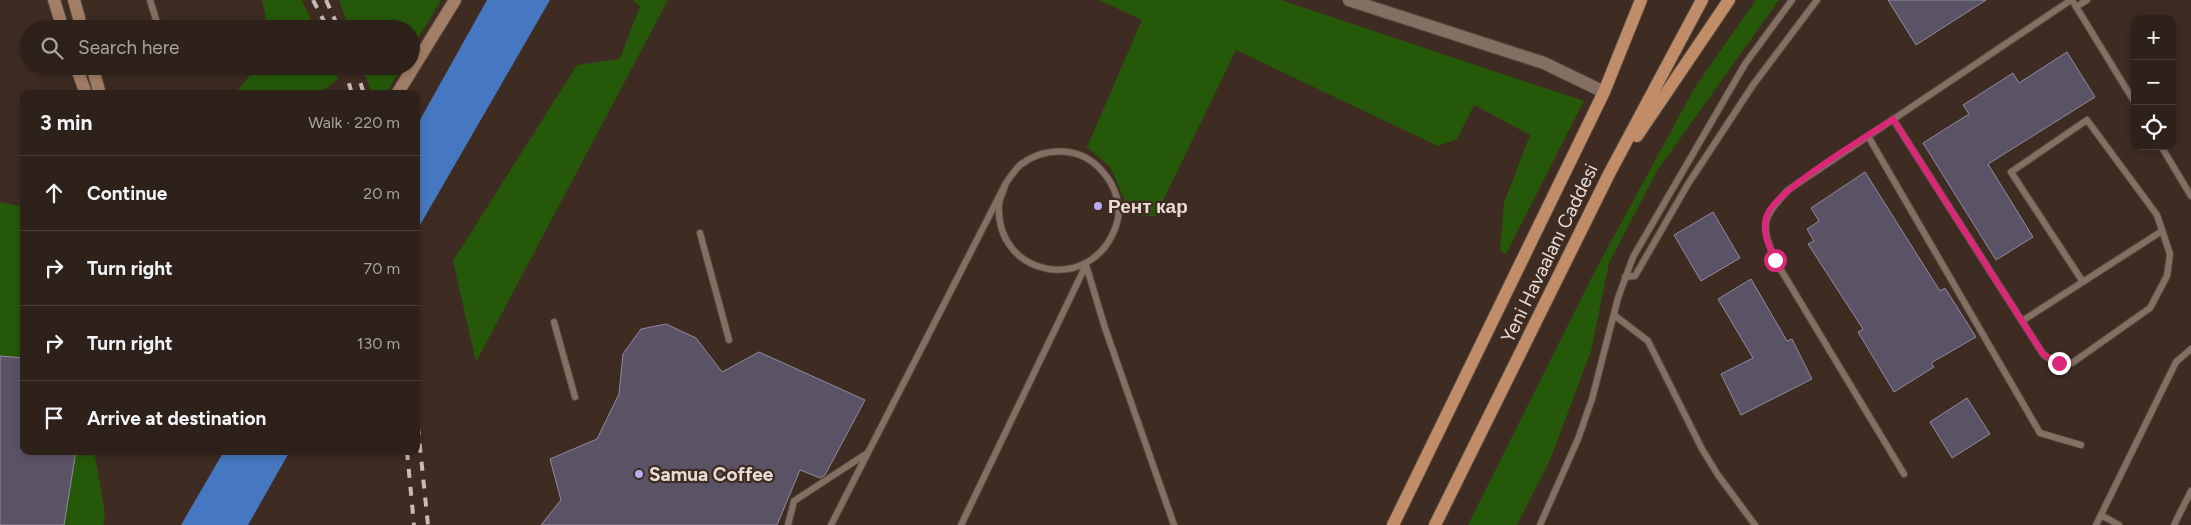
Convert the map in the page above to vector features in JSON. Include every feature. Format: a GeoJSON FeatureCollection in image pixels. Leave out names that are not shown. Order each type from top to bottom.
{"type":"FeatureCollection","features":[{"type":"Feature","properties":{"kind":"main road","name":"Yeni Havaalanı Caddesi"},"geometry":{"type":"LineString","coordinates":[[1393,525],[1604,92],[1641,0]]}},
{"type":"Feature","properties":{"kind":"main road","name":"Yeni Havaalanı Caddesi"},"geometry":{"type":"LineString","coordinates":[[1435,525],[1609,174],[1702,0]]}},
{"type":"Feature","properties":{"kind":"main road"},"geometry":{"type":"LineString","coordinates":[[1609,174],[1729,0]]}},
{"type":"Feature","properties":{"kind":"street"},"geometry":{"type":"LineString","coordinates":[[54,0],[60,20]]}},
{"type":"Feature","properties":{"kind":"street"},"geometry":{"type":"LineString","coordinates":[[74,0],[80,20]]}},
{"type":"Feature","properties":{"kind":"street"},"geometry":{"type":"LineString","coordinates":[[420,58],[455,0]]}},
{"type":"Feature","properties":{"kind":"street"},"geometry":{"type":"LineString","coordinates":[[1349,0],[1544,63],[1604,92]]}},
{"type":"Feature","properties":{"kind":"street"},"geometry":{"type":"LineString","coordinates":[[79,75],[85,90]]}},
{"type":"Feature","properties":{"kind":"street"},"geometry":{"type":"LineString","coordinates":[[95,75],[99,90]]}},
{"type":"Feature","properties":{"kind":"street"},"geometry":{"type":"LineString","coordinates":[[400,90],[410,75]]}},
{"type":"Feature","properties":{"kind":"lane"},"geometry":{"type":"LineString","coordinates":[[150,0],[157,20]]}},
{"type":"Feature","properties":{"kind":"lane"},"geometry":{"type":"LineString","coordinates":[[1540,525],[1578,439],[1592,399],[1624,277],[1643,238],[1745,64],[1792,0]]}},
{"type":"Feature","properties":{"kind":"lane"},"geometry":{"type":"LineString","coordinates":[[1624,277],[1634,276],[1688,184],[1753,85],[1818,0]]}},
{"type":"Feature","properties":{"kind":"lane"},"geometry":{"type":"LineString","coordinates":[[1904,474],[1775,260],[1765,235],[1768,213],[1788,190],[2071,0],[2131,96]]}},
{"type":"Feature","properties":{"kind":"lane"},"geometry":{"type":"LineString","coordinates":[[2076,6],[2087,0]]}},
{"type":"Feature","properties":{"kind":"lane"},"geometry":{"type":"LineString","coordinates":[[1893,119],[2043,354],[2050,360],[2059,363],[2072,363],[2150,308],[2167,276],[2169,260],[2157,215],[2087,120],[2011,172],[2082,282]]}},
{"type":"Feature","properties":{"kind":"lane"},"geometry":{"type":"LineString","coordinates":[[1868,136],[2040,433],[2080,445]]}},
{"type":"Feature","properties":{"kind":"lane"},"geometry":{"type":"LineString","coordinates":[[2163,150],[2191,196]]}},
{"type":"Feature","properties":{"kind":"lane"},"geometry":{"type":"LineString","coordinates":[[831,525],[1006,183],[1019,166],[1036,155],[1057,151],[1078,154],[1096,164],[1110,180],[1118,200],[1118,221],[1111,241],[1100,255],[1086,265],[1065,271],[1044,269],[1024,260],[1009,244],[1001,225],[999,203],[1006,183]]}},
{"type":"Feature","properties":{"kind":"lane"},"geometry":{"type":"LineString","coordinates":[[2022,321],[2162,231]]}},
{"type":"Feature","properties":{"kind":"lane"},"geometry":{"type":"LineString","coordinates":[[700,234],[729,340]]}},
{"type":"Feature","properties":{"kind":"lane"},"geometry":{"type":"LineString","coordinates":[[961,525],[1086,265]]}},
{"type":"Feature","properties":{"kind":"lane"},"geometry":{"type":"LineString","coordinates":[[1086,265],[1105,328],[1174,525]]}},
{"type":"Feature","properties":{"kind":"lane"},"geometry":{"type":"LineString","coordinates":[[1614,315],[1648,341],[1702,449],[1718,475],[1755,525]]}},
{"type":"Feature","properties":{"kind":"lane"},"geometry":{"type":"LineString","coordinates":[[554,322],[575,397]]}},
{"type":"Feature","properties":{"kind":"lane"},"geometry":{"type":"LineString","coordinates":[[2096,525],[2176,362],[2191,349]]}},
{"type":"Feature","properties":{"kind":"lane"},"geometry":{"type":"LineString","coordinates":[[788,525],[794,501],[867,453]]}},
{"type":"Feature","properties":{"kind":"lane"},"geometry":{"type":"LineString","coordinates":[[2174,525],[2191,492]]}},
{"type":"Feature","properties":{"kind":"lane"},"geometry":{"type":"LineString","coordinates":[[2101,515],[2119,525]]}},
{"type":"Feature","properties":{"kind":"green space"},"geometry":{"type":"Polygon","coordinates":[[[262,0],[302,0],[311,20],[266,20],[262,0]]]}},
{"type":"Feature","properties":{"kind":"green space"},"geometry":{"type":"Polygon","coordinates":[[[339,0],[441,0],[420,35],[420,20],[346,20],[339,0]]]}},
{"type":"Feature","properties":{"kind":"green space"},"geometry":{"type":"Polygon","coordinates":[[[633,0],[668,0],[476,362],[453,261],[577,65],[620,59],[640,6],[633,0]]]}},
{"type":"Feature","properties":{"kind":"green space"},"geometry":{"type":"Polygon","coordinates":[[[1099,0],[1281,0],[1584,101],[1506,254],[1500,250],[1504,203],[1530,135],[1474,105],[1457,139],[1438,146],[1236,50],[1155,217],[1131,214],[1110,167],[1087,147],[1142,20],[1099,0]]]}},
{"type":"Feature","properties":{"kind":"green space"},"geometry":{"type":"Polygon","coordinates":[[[1756,0],[1779,0],[1657,171],[1609,263],[1591,351],[1550,460],[1517,525],[1468,525],[1594,273],[1695,87],[1756,0]]]}},
{"type":"Feature","properties":{"kind":"green space"},"geometry":{"type":"Polygon","coordinates":[[[250,75],[336,75],[338,79],[323,90],[237,90],[250,75]]]}},
{"type":"Feature","properties":{"kind":"green space"},"geometry":{"type":"Polygon","coordinates":[[[365,75],[397,75],[388,90],[371,90],[365,75]]]}},
{"type":"Feature","properties":{"kind":"green space"},"geometry":{"type":"Polygon","coordinates":[[[0,202],[20,206],[20,455],[95,455],[105,513],[103,525],[0,525],[0,202]]]}},
{"type":"Feature","properties":{"kind":"water"},"geometry":{"type":"Polygon","coordinates":[[[487,0],[550,0],[420,225],[420,120],[487,0]]]}},
{"type":"Feature","properties":{"kind":"water"},"geometry":{"type":"Polygon","coordinates":[[[222,455],[288,455],[248,525],[181,525],[222,455]]]}},
{"type":"Feature","properties":{"kind":"building"},"geometry":{"type":"Polygon","coordinates":[[[1888,0],[1986,0],[1916,45],[1888,0]]]}},
{"type":"Feature","properties":{"kind":"building"},"geometry":{"type":"Polygon","coordinates":[[[2067,52],[2095,97],[1988,164],[2033,237],[1996,260],[1923,143],[1969,114],[1963,105],[2013,73],[2019,83],[2067,52]]]}},
{"type":"Feature","properties":{"kind":"building"},"geometry":{"type":"Polygon","coordinates":[[[1865,172],[1940,291],[1945,288],[1976,337],[1931,363],[1934,367],[1894,392],[1858,332],[1863,329],[1808,244],[1814,241],[1807,229],[1819,221],[1811,208],[1865,172]]]}},
{"type":"Feature","properties":{"kind":"building"},"geometry":{"type":"Polygon","coordinates":[[[1713,212],[1740,258],[1701,281],[1674,235],[1713,212]]]}},
{"type":"Feature","properties":{"kind":"building"},"geometry":{"type":"Polygon","coordinates":[[[1751,279],[1787,341],[1792,339],[1812,379],[1741,415],[1721,374],[1753,358],[1718,299],[1751,279]]]}},
{"type":"Feature","properties":{"kind":"building"},"geometry":{"type":"Polygon","coordinates":[[[666,324],[696,338],[722,372],[759,352],[865,400],[825,475],[820,478],[800,470],[777,525],[541,525],[561,500],[550,459],[597,439],[619,394],[623,354],[641,329],[666,324]]]}},
{"type":"Feature","properties":{"kind":"building"},"geometry":{"type":"Polygon","coordinates":[[[0,356],[20,358],[20,455],[75,455],[64,525],[0,525],[0,356]]]}},
{"type":"Feature","properties":{"kind":"building"},"geometry":{"type":"Polygon","coordinates":[[[1967,398],[1990,434],[1952,458],[1930,422],[1967,398]]]}},
{"type":"Feature","properties":{"kind":"railway"},"geometry":{"type":"LineString","coordinates":[[313,0],[323,20]]}},
{"type":"Feature","properties":{"kind":"railway"},"geometry":{"type":"LineString","coordinates":[[326,0],[335,20]]}},
{"type":"Feature","properties":{"kind":"railway"},"geometry":{"type":"LineString","coordinates":[[347,75],[351,90]]}},
{"type":"Feature","properties":{"kind":"railway"},"geometry":{"type":"LineString","coordinates":[[358,75],[363,90]]}},
{"type":"Feature","properties":{"kind":"railway"},"geometry":{"type":"LineString","coordinates":[[420,447],[428,525]]}},
{"type":"Feature","properties":{"kind":"railway"},"geometry":{"type":"LineString","coordinates":[[407,455],[414,525]]}},
{"type":"Feature","properties":{"kind":"place","name":"Рент кар"},"geometry":{"type":"Point","coordinates":[1098,206]}},
{"type":"Feature","properties":{"kind":"place","name":"Samua Coffee"},"geometry":{"type":"Point","coordinates":[639,474]}},
{"type":"Feature","properties":{"kind":"route"},"geometry":{"type":"LineString","coordinates":[[1775,260],[1765,235],[1768,213],[1788,190],[1893,119],[2043,354],[2050,360],[2059,363]]}}]}
